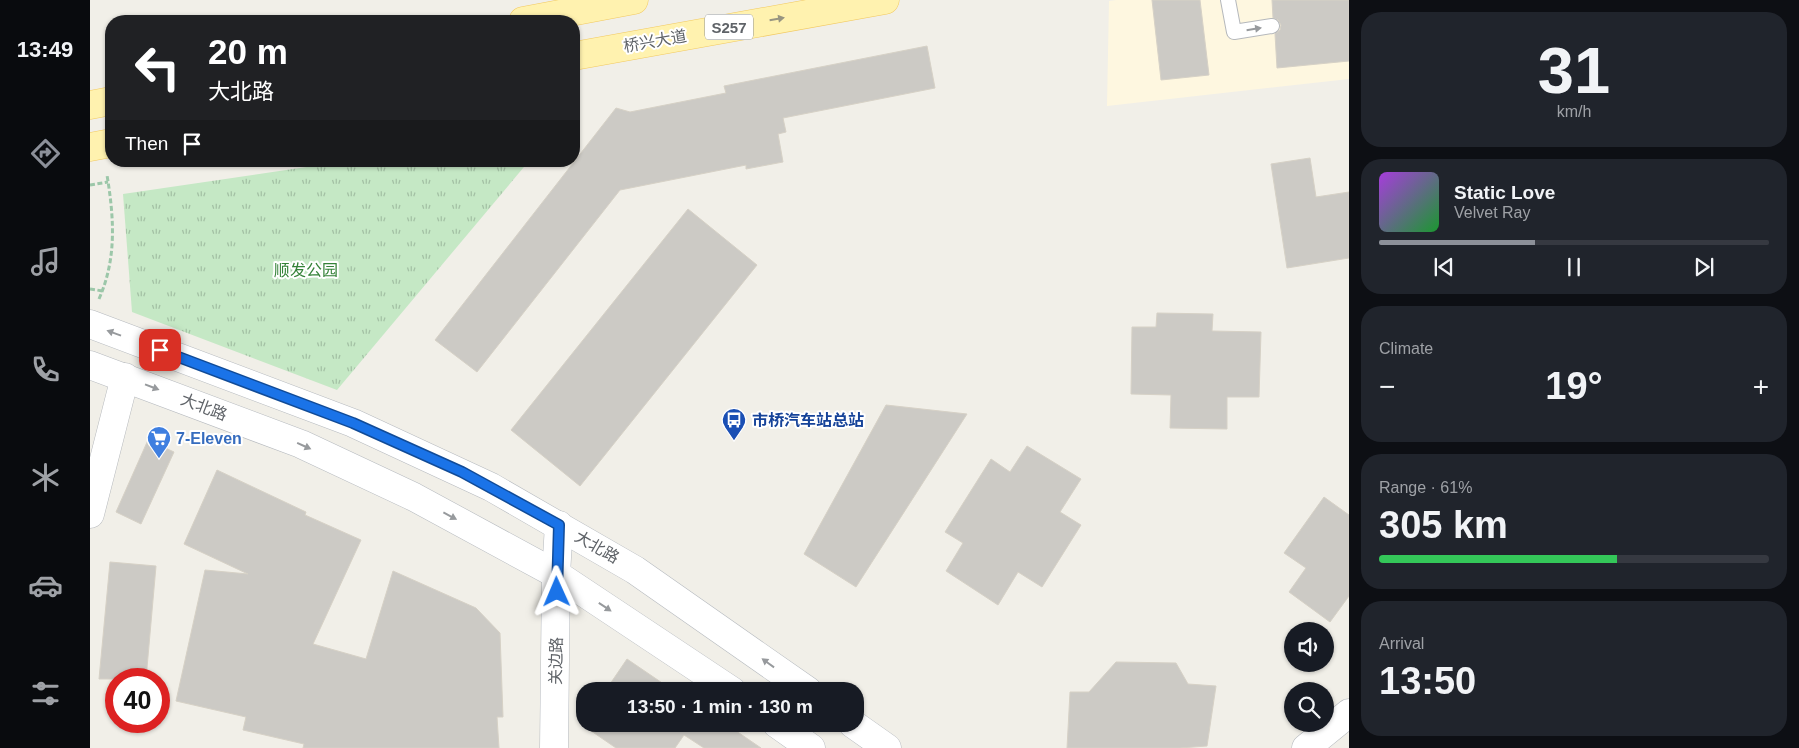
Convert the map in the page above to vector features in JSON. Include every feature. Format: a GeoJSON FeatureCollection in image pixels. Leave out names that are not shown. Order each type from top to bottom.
{"type":"FeatureCollection","features":[{"type":"Feature","properties":{"kind":"main road"},"geometry":{"type":"LineString","coordinates":[[555,15],[634,0]]}},
{"type":"Feature","properties":{"kind":"main road","name":"桥兴大道"},"geometry":{"type":"LineString","coordinates":[[580,55],[885,0]]}},
{"type":"Feature","properties":{"kind":"main road"},"geometry":{"type":"LineString","coordinates":[[90,105],[105,102]]}},
{"type":"Feature","properties":{"kind":"main road"},"geometry":{"type":"LineString","coordinates":[[90,147],[105,144]]}},
{"type":"Feature","properties":{"kind":"main road","name":"大北路"},"geometry":{"type":"LineString","coordinates":[[94,312],[353,423],[466,474],[559,525],[669,592],[795,682]]}},
{"type":"Feature","properties":{"kind":"main road","name":"大北路"},"geometry":{"type":"LineString","coordinates":[[90,365],[301,444],[414,497],[556,574],[718,682]]}},
{"type":"Feature","properties":{"kind":"main road"},"geometry":{"type":"LineString","coordinates":[[90,514],[125,377]]}},
{"type":"Feature","properties":{"kind":"main road","name":"关边路"},"geometry":{"type":"LineString","coordinates":[[554,748],[556,574],[559,525]]}},
{"type":"Feature","properties":{"kind":"main road"},"geometry":{"type":"LineString","coordinates":[[1306,748],[1349,713]]}},
{"type":"Feature","properties":{"kind":"main road"},"geometry":{"type":"LineString","coordinates":[[788,732],[811,748]]}},
{"type":"Feature","properties":{"kind":"main road"},"geometry":{"type":"LineString","coordinates":[[864,732],[887,748]]}},
{"type":"Feature","properties":{"kind":"lane"},"geometry":{"type":"LineString","coordinates":[[1228,0],[1234,32],[1272,26]]}},
{"type":"Feature","properties":{"kind":"path"},"geometry":{"type":"LineString","coordinates":[[94,312],[109,274],[114,246],[112,207],[107,175]]}},
{"type":"Feature","properties":{"kind":"path"},"geometry":{"type":"LineString","coordinates":[[90,185],[108,182]]}},
{"type":"Feature","properties":{"kind":"path"},"geometry":{"type":"LineString","coordinates":[[90,289],[102,291]]}},
{"type":"Feature","properties":{"kind":"shaded area"},"geometry":{"type":"Polygon","coordinates":[[[1349,0],[1349,79],[1107,106],[1109,1],[1349,0]]]}},
{"type":"Feature","properties":{"kind":"green space","name":"顺发公园"},"geometry":{"type":"Polygon","coordinates":[[[306,167],[524,167],[337,390],[132,312],[123,194],[306,167]]]}},
{"type":"Feature","properties":{"kind":"building"},"geometry":{"type":"Polygon","coordinates":[[[1152,0],[1200,0],[1209,75],[1161,80],[1152,0]]]}},
{"type":"Feature","properties":{"kind":"building"},"geometry":{"type":"Polygon","coordinates":[[[1272,0],[1349,0],[1349,61],[1277,68],[1275,34],[1280,30],[1281,25],[1278,20],[1273,18],[1272,0]]]}},
{"type":"Feature","properties":{"kind":"building"},"geometry":{"type":"Polygon","coordinates":[[[927,46],[935,88],[783,118],[786,132],[778,134],[783,162],[746,169],[746,165],[620,190],[477,372],[435,340],[570,167],[580,167],[580,154],[616,108],[630,112],[726,93],[724,86],[927,46]]]}},
{"type":"Feature","properties":{"kind":"building"},"geometry":{"type":"Polygon","coordinates":[[[1310,158],[1316,197],[1349,192],[1349,258],[1287,268],[1271,164],[1310,158]]]}},
{"type":"Feature","properties":{"kind":"building"},"geometry":{"type":"Polygon","coordinates":[[[688,209],[757,265],[580,486],[511,430],[688,209]]]}},
{"type":"Feature","properties":{"kind":"building"},"geometry":{"type":"Polygon","coordinates":[[[1157,313],[1213,314],[1212,331],[1261,332],[1259,397],[1227,397],[1227,429],[1170,428],[1171,395],[1131,394],[1132,327],[1156,327],[1157,313]]]}},
{"type":"Feature","properties":{"kind":"building"},"geometry":{"type":"Polygon","coordinates":[[[886,405],[967,414],[856,587],[804,554],[886,405]]]}},
{"type":"Feature","properties":{"kind":"building"},"geometry":{"type":"Polygon","coordinates":[[[148,440],[174,452],[141,524],[116,512],[148,440]]]}},
{"type":"Feature","properties":{"kind":"building"},"geometry":{"type":"Polygon","coordinates":[[[1027,446],[1081,479],[1060,512],[1081,525],[1042,587],[1018,572],[998,605],[946,571],[963,543],[945,532],[991,459],[1010,472],[1027,446]]]}},
{"type":"Feature","properties":{"kind":"building"},"geometry":{"type":"Polygon","coordinates":[[[217,470],[306,512],[305,515],[361,540],[313,644],[366,659],[393,571],[476,608],[500,633],[503,717],[497,717],[499,748],[303,748],[304,744],[243,730],[246,717],[176,701],[205,570],[248,574],[184,544],[217,470]]]}},
{"type":"Feature","properties":{"kind":"building"},"geometry":{"type":"Polygon","coordinates":[[[1324,497],[1349,515],[1349,596],[1330,622],[1289,592],[1306,568],[1284,553],[1324,497]]]}},
{"type":"Feature","properties":{"kind":"building"},"geometry":{"type":"Polygon","coordinates":[[[110,562],[156,566],[147,668],[105,668],[105,679],[99,679],[110,562]]]}},
{"type":"Feature","properties":{"kind":"building"},"geometry":{"type":"Polygon","coordinates":[[[627,659],[661,682],[611,682],[627,659]]]}},
{"type":"Feature","properties":{"kind":"building"},"geometry":{"type":"Polygon","coordinates":[[[1116,662],[1176,663],[1188,684],[1216,686],[1207,746],[1180,748],[1067,748],[1070,692],[1089,692],[1116,662]]]}},
{"type":"Feature","properties":{"kind":"building"},"geometry":{"type":"Polygon","coordinates":[[[593,732],[738,732],[761,748],[704,748],[684,735],[675,748],[616,748],[593,732]]]}},
{"type":"Feature","properties":{"kind":"place","name":"市桥汽车站总站"},"geometry":{"type":"Point","coordinates":[734,441]}},
{"type":"Feature","properties":{"kind":"place","name":"7-Eleven"},"geometry":{"type":"Point","coordinates":[159,459]}},
{"type":"Feature","properties":{"kind":"route"},"geometry":{"type":"LineString","coordinates":[[160,350],[353,423],[433,458],[559,525],[556,574],[557,592]]}}]}
